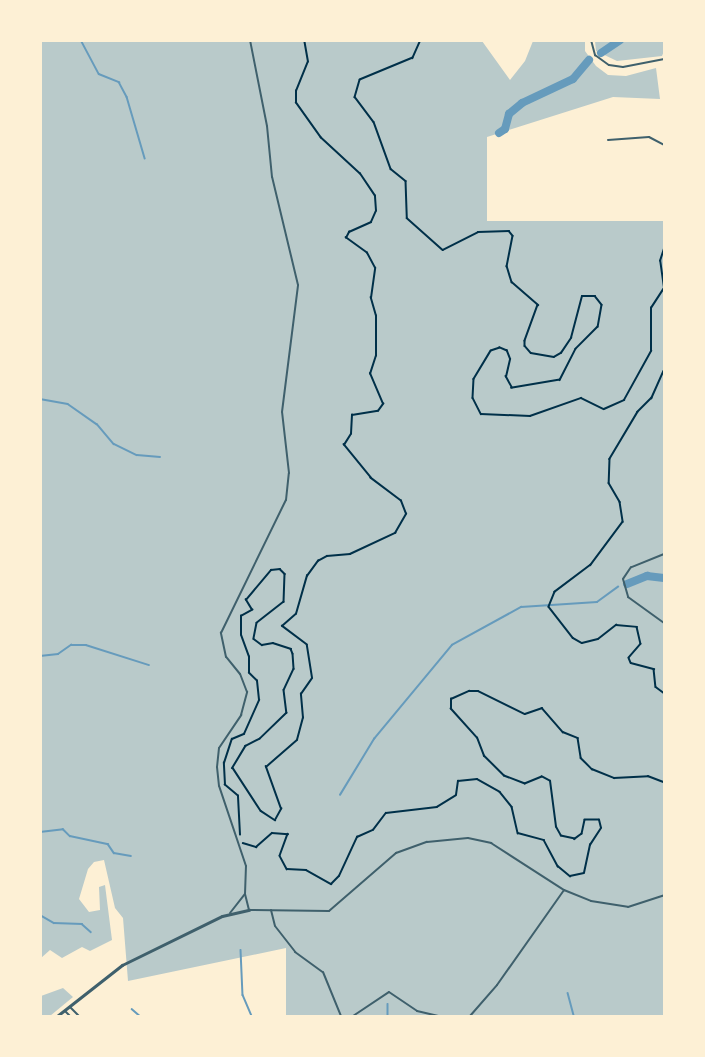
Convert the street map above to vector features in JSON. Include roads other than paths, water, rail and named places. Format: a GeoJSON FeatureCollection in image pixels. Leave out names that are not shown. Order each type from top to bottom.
{"type":"FeatureCollection","features":[{"type":"Feature","properties":{"kind":"street"},"geometry":{"type":"LineString","coordinates":[[249,910],[245,894],[246,866],[240,842],[219,786],[216,767],[219,748],[241,715],[247,692],[240,674],[226,657],[221,633],[285,500],[289,473],[282,412],[298,285],[272,177],[267,126],[250,40]]}},
{"type":"Feature","properties":{"kind":"street"},"geometry":{"type":"LineString","coordinates":[[591,40],[595,55],[609,65],[623,67],[664,59]]}},
{"type":"Feature","properties":{"kind":"street"},"geometry":{"type":"LineString","coordinates":[[608,140],[649,137],[664,145]]}},
{"type":"Feature","properties":{"kind":"street"},"geometry":{"type":"LineString","coordinates":[[664,554],[631,567],[623,579],[628,597],[664,623]]}},
{"type":"Feature","properties":{"kind":"street"},"geometry":{"type":"LineString","coordinates":[[57,1017],[122,965],[230,913],[249,910],[329,911],[396,853],[414,845],[458,838],[491,843],[564,890],[591,901],[621,906],[647,903],[664,895]]}},
{"type":"Feature","properties":{"kind":"street"},"geometry":{"type":"LineString","coordinates":[[470,1017],[497,985],[564,890]]}},
{"type":"Feature","properties":{"kind":"street"},"geometry":{"type":"LineString","coordinates":[[230,913],[245,894]]}},
{"type":"Feature","properties":{"kind":"street"},"geometry":{"type":"LineString","coordinates":[[271,910],[275,926],[295,952],[323,972],[341,1017]]}},
{"type":"Feature","properties":{"kind":"street"},"geometry":{"type":"LineString","coordinates":[[353,1017],[389,992],[417,1011],[439,1017]]}},
{"type":"Feature","properties":{"kind":"street"},"geometry":{"type":"LineString","coordinates":[[70,1006],[79,1017]]}},
{"type":"Feature","properties":{"kind":"street"},"geometry":{"type":"LineString","coordinates":[[64,1011],[70,1017]]}},
{"type":"Feature","properties":{"kind":"waterway"},"geometry":{"type":"LineString","coordinates":[[81,40],[99,74],[119,82],[127,97],[145,158]]}},
{"type":"Feature","properties":{"kind":"waterway"},"geometry":{"type":"LineString","coordinates":[[601,53],[620,40]]}},
{"type":"Feature","properties":{"kind":"waterway"},"geometry":{"type":"LineString","coordinates":[[499,133],[505,129],[509,114],[522,103],[573,79],[589,60]]}},
{"type":"Feature","properties":{"kind":"waterway"},"geometry":{"type":"LineString","coordinates":[[40,399],[68,404],[97,424],[114,444],[137,455],[160,457]]}},
{"type":"Feature","properties":{"kind":"waterway"},"geometry":{"type":"LineString","coordinates":[[627,584],[647,576],[664,578]]}},
{"type":"Feature","properties":{"kind":"waterway"},"geometry":{"type":"LineString","coordinates":[[340,795],[374,739],[452,645],[521,607],[597,602],[618,587]]}},
{"type":"Feature","properties":{"kind":"waterway"},"geometry":{"type":"LineString","coordinates":[[40,656],[58,654],[71,645],[86,645],[149,665]]}},
{"type":"Feature","properties":{"kind":"waterway"},"geometry":{"type":"LineString","coordinates":[[40,832],[63,829],[70,836],[108,844],[114,853],[131,856]]}},
{"type":"Feature","properties":{"kind":"waterway"},"geometry":{"type":"LineString","coordinates":[[40,915],[54,923],[82,924],[91,932]]}},
{"type":"Feature","properties":{"kind":"waterway"},"geometry":{"type":"LineString","coordinates":[[241,950],[243,995],[252,1016]]}},
{"type":"Feature","properties":{"kind":"waterway"},"geometry":{"type":"LineString","coordinates":[[568,993],[574,1016]]}},
{"type":"Feature","properties":{"kind":"waterway"},"geometry":{"type":"LineString","coordinates":[[388,1004],[388,1016]]}},
{"type":"Feature","properties":{"kind":"waterway"},"geometry":{"type":"LineString","coordinates":[[132,1009],[140,1016]]}}]}
